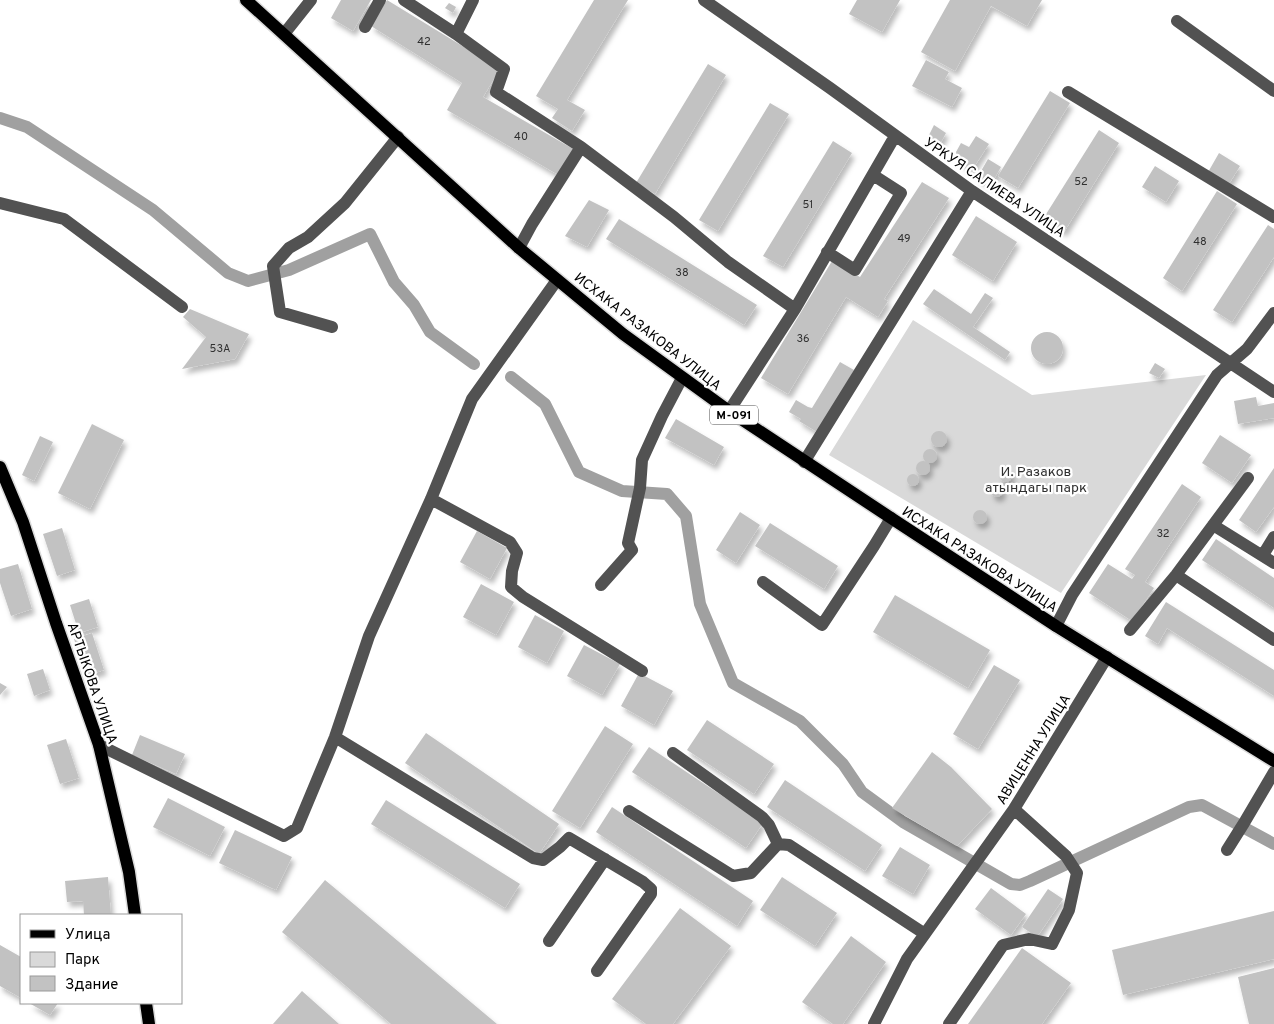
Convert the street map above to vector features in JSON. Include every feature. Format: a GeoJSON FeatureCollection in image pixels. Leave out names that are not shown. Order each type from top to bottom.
{"type":"FeatureCollection","features":[{"type":"Feature","properties":{"kind":"main road","name":"ИСХАКА РАЗАКОВА УЛИЦА"},"geometry":{"type":"LineString","coordinates":[[246,0],[519,248],[623,334],[682,378],[804,462],[1056,626],[1274,761]]}},
{"type":"Feature","properties":{"kind":"main road","name":"АРТЫКОВА УЛИЦА"},"geometry":{"type":"LineString","coordinates":[[0,467],[23,522],[99,744],[129,872],[135,914]]}},
{"type":"Feature","properties":{"kind":"main road"},"geometry":{"type":"LineString","coordinates":[[146,1004],[149,1024]]}},
{"type":"Feature","properties":{"kind":"street"},"geometry":{"type":"LineString","coordinates":[[284,34],[312,0]]}},
{"type":"Feature","properties":{"kind":"street"},"geometry":{"type":"LineString","coordinates":[[365,27],[380,0]]}},
{"type":"Feature","properties":{"kind":"street"},"geometry":{"type":"LineString","coordinates":[[404,0],[456,34],[504,69],[496,92],[581,147],[728,262],[795,309]]}},
{"type":"Feature","properties":{"kind":"street"},"geometry":{"type":"LineString","coordinates":[[456,34],[473,0]]}},
{"type":"Feature","properties":{"kind":"street","name":"УРКУЯ САЛИЕВА УЛИЦА"},"geometry":{"type":"LineString","coordinates":[[704,0],[972,191],[1274,392]]}},
{"type":"Feature","properties":{"kind":"street"},"geometry":{"type":"LineString","coordinates":[[1177,21],[1274,91]]}},
{"type":"Feature","properties":{"kind":"street"},"geometry":{"type":"LineString","coordinates":[[1068,92],[1274,217]]}},
{"type":"Feature","properties":{"kind":"street"},"geometry":{"type":"LineString","coordinates":[[729,411],[795,309],[895,136]]}},
{"type":"Feature","properties":{"kind":"street"},"geometry":{"type":"LineString","coordinates":[[332,326],[280,312],[273,266],[289,248],[308,237],[345,203],[398,137]]}},
{"type":"Feature","properties":{"kind":"street"},"geometry":{"type":"LineString","coordinates":[[519,248],[581,147]]}},
{"type":"Feature","properties":{"kind":"street"},"geometry":{"type":"LineString","coordinates":[[827,252],[855,270],[901,193],[873,175]]}},
{"type":"Feature","properties":{"kind":"street"},"geometry":{"type":"LineString","coordinates":[[804,462],[972,191]]}},
{"type":"Feature","properties":{"kind":"street"},"geometry":{"type":"LineString","coordinates":[[0,203],[64,218],[182,307]]}},
{"type":"Feature","properties":{"kind":"street"},"geometry":{"type":"LineString","coordinates":[[99,744],[284,836],[297,828],[336,737],[369,636],[431,499],[472,399],[557,280]]}},
{"type":"Feature","properties":{"kind":"street"},"geometry":{"type":"LineString","coordinates":[[1056,626],[1072,595],[1217,375],[1247,349],[1274,313]]}},
{"type":"Feature","properties":{"kind":"street"},"geometry":{"type":"LineString","coordinates":[[601,585],[632,550],[628,543],[639,493],[642,460],[682,378]]}},
{"type":"Feature","properties":{"kind":"street"},"geometry":{"type":"LineString","coordinates":[[1130,630],[1176,575],[1248,478]]}},
{"type":"Feature","properties":{"kind":"street"},"geometry":{"type":"LineString","coordinates":[[431,499],[510,542],[517,553],[512,571],[511,587],[523,597],[642,671]]}},
{"type":"Feature","properties":{"kind":"street"},"geometry":{"type":"LineString","coordinates":[[764,582],[822,625],[874,546],[890,518]]}},
{"type":"Feature","properties":{"kind":"street"},"geometry":{"type":"LineString","coordinates":[[1213,526],[1274,562]]}},
{"type":"Feature","properties":{"kind":"street"},"geometry":{"type":"LineString","coordinates":[[1262,555],[1274,536]]}},
{"type":"Feature","properties":{"kind":"street"},"geometry":{"type":"LineString","coordinates":[[1176,575],[1274,640]]}},
{"type":"Feature","properties":{"kind":"street","name":"АВИЦЕННА УЛИЦА"},"geometry":{"type":"LineString","coordinates":[[925,934],[1014,809],[1107,657]]}},
{"type":"Feature","properties":{"kind":"street"},"geometry":{"type":"LineString","coordinates":[[336,737],[533,858],[543,860],[569,838],[652,889],[651,894],[597,972]]}},
{"type":"Feature","properties":{"kind":"street"},"geometry":{"type":"LineString","coordinates":[[673,753],[762,817],[769,825],[778,844]]}},
{"type":"Feature","properties":{"kind":"street"},"geometry":{"type":"LineString","coordinates":[[1230,846],[1274,772]]}},
{"type":"Feature","properties":{"kind":"street"},"geometry":{"type":"LineString","coordinates":[[949,1024],[1003,945],[1029,939],[1052,944],[1069,910],[1077,873],[1066,856],[1014,809]]}},
{"type":"Feature","properties":{"kind":"street"},"geometry":{"type":"LineString","coordinates":[[629,811],[733,876],[751,873],[778,844]]}},
{"type":"Feature","properties":{"kind":"street"},"geometry":{"type":"LineString","coordinates":[[778,844],[789,845],[925,934],[907,959],[874,1024]]}},
{"type":"Feature","properties":{"kind":"street"},"geometry":{"type":"LineString","coordinates":[[549,941],[605,859]]}},
{"type":"Feature","properties":{"kind":"green space","name":"И. Разаков атындагы парк"},"geometry":{"type":"Polygon","coordinates":[[[913,320],[1032,395],[1206,375],[1061,593],[829,455],[913,320]]]}},
{"type":"Feature","properties":{"kind":"building"},"geometry":{"type":"Polygon","coordinates":[[[341,0],[371,0],[353,31],[331,18],[341,0]]]}},
{"type":"Feature","properties":{"kind":"building"},"geometry":{"type":"Polygon","coordinates":[[[387,0],[500,69],[483,97],[575,150],[560,176],[447,110],[462,83],[371,26],[387,0]]]}},
{"type":"Feature","properties":{"kind":"building"},"geometry":{"type":"Polygon","coordinates":[[[594,0],[628,0],[567,100],[585,110],[572,131],[552,118],[558,109],[536,96],[594,0]]]}},
{"type":"Feature","properties":{"kind":"building"},"geometry":{"type":"Polygon","coordinates":[[[857,0],[900,0],[882,32],[849,14],[857,0]]]}},
{"type":"Feature","properties":{"kind":"building"},"geometry":{"type":"Polygon","coordinates":[[[950,0],[1042,0],[1027,26],[991,6],[955,71],[921,52],[950,0]]]}},
{"type":"Feature","properties":{"kind":"building"},"geometry":{"type":"Polygon","coordinates":[[[449,3],[456,7],[453,13],[445,8],[449,3]]]}},
{"type":"Feature","properties":{"kind":"building"},"geometry":{"type":"Polygon","coordinates":[[[926,60],[949,72],[945,79],[962,88],[952,107],[912,86],[926,60]]]}},
{"type":"Feature","properties":{"kind":"building"},"geometry":{"type":"Polygon","coordinates":[[[708,64],[726,75],[655,194],[636,183],[708,64]]]}},
{"type":"Feature","properties":{"kind":"building"},"geometry":{"type":"Polygon","coordinates":[[[1050,91],[1070,103],[1018,188],[998,176],[1050,91]]]}},
{"type":"Feature","properties":{"kind":"building"},"geometry":{"type":"Polygon","coordinates":[[[770,103],[789,114],[718,231],[699,220],[770,103]]]}},
{"type":"Feature","properties":{"kind":"building"},"geometry":{"type":"Polygon","coordinates":[[[934,125],[946,133],[940,144],[928,137],[934,125]]]}},
{"type":"Feature","properties":{"kind":"building"},"geometry":{"type":"Polygon","coordinates":[[[1099,130],[1119,143],[1064,232],[1043,219],[1099,130]]]}},
{"type":"Feature","properties":{"kind":"building"},"geometry":{"type":"Polygon","coordinates":[[[976,136],[989,144],[972,170],[958,161],[956,152],[961,143],[969,147],[976,136]]]}},
{"type":"Feature","properties":{"kind":"building"},"geometry":{"type":"Polygon","coordinates":[[[833,141],[852,153],[783,267],[763,256],[833,141]]]}},
{"type":"Feature","properties":{"kind":"building"},"geometry":{"type":"Polygon","coordinates":[[[1219,153],[1240,166],[1227,187],[1207,174],[1219,153]]]}},
{"type":"Feature","properties":{"kind":"building"},"geometry":{"type":"Polygon","coordinates":[[[988,159],[1001,167],[990,186],[977,178],[988,159]]]}},
{"type":"Feature","properties":{"kind":"building"},"geometry":{"type":"Polygon","coordinates":[[[1155,166],[1179,181],[1166,202],[1142,187],[1155,166]]]}},
{"type":"Feature","properties":{"kind":"building"},"geometry":{"type":"Polygon","coordinates":[[[922,182],[949,198],[884,299],[888,301],[878,317],[846,297],[788,394],[761,378],[832,261],[860,277],[922,182]]]}},
{"type":"Feature","properties":{"kind":"building"},"geometry":{"type":"Polygon","coordinates":[[[1217,191],[1237,204],[1182,291],[1163,278],[1217,191]]]}},
{"type":"Feature","properties":{"kind":"building"},"geometry":{"type":"Polygon","coordinates":[[[589,200],[609,210],[587,247],[565,236],[589,200]]]}},
{"type":"Feature","properties":{"kind":"building"},"geometry":{"type":"Polygon","coordinates":[[[976,216],[1017,242],[993,281],[952,255],[976,216]]]}},
{"type":"Feature","properties":{"kind":"building"},"geometry":{"type":"Polygon","coordinates":[[[619,219],[757,305],[744,325],[606,239],[619,219]]]}},
{"type":"Feature","properties":{"kind":"building"},"geometry":{"type":"Polygon","coordinates":[[[1268,225],[1274,229],[1274,257],[1232,322],[1213,310],[1268,225]]]}},
{"type":"Feature","properties":{"kind":"building"},"geometry":{"type":"Polygon","coordinates":[[[934,289],[971,314],[985,293],[993,298],[973,327],[1010,352],[1005,360],[923,304],[934,289]]]}},
{"type":"Feature","properties":{"kind":"building"},"geometry":{"type":"Polygon","coordinates":[[[190,309],[249,334],[235,359],[182,369],[206,337],[183,317],[190,309]]]}},
{"type":"Feature","properties":{"kind":"building"},"geometry":{"type":"Polygon","coordinates":[[[1047,332],[1059,336],[1063,348],[1059,360],[1047,364],[1035,360],[1031,348],[1035,336],[1047,332]]]}},
{"type":"Feature","properties":{"kind":"building"},"geometry":{"type":"Polygon","coordinates":[[[840,362],[854,370],[817,432],[799,421],[801,419],[789,412],[796,400],[812,408],[840,362]]]}},
{"type":"Feature","properties":{"kind":"building"},"geometry":{"type":"Polygon","coordinates":[[[1155,363],[1165,369],[1159,378],[1149,373],[1155,363]]]}},
{"type":"Feature","properties":{"kind":"building"},"geometry":{"type":"Polygon","coordinates":[[[1256,397],[1258,406],[1274,403],[1274,418],[1238,424],[1234,401],[1256,397]]]}},
{"type":"Feature","properties":{"kind":"building"},"geometry":{"type":"Polygon","coordinates":[[[676,419],[724,447],[714,465],[665,438],[676,419]]]}},
{"type":"Feature","properties":{"kind":"building"},"geometry":{"type":"Polygon","coordinates":[[[92,424],[124,440],[90,509],[58,493],[92,424]]]}},
{"type":"Feature","properties":{"kind":"building"},"geometry":{"type":"Polygon","coordinates":[[[936,431],[942,431],[947,436],[945,445],[936,447],[931,442],[931,436],[936,431]]]}},
{"type":"Feature","properties":{"kind":"building"},"geometry":{"type":"Polygon","coordinates":[[[1220,435],[1251,455],[1232,483],[1202,463],[1220,435]]]}},
{"type":"Feature","properties":{"kind":"building"},"geometry":{"type":"Polygon","coordinates":[[[40,436],[53,442],[34,481],[22,475],[40,436]]]}},
{"type":"Feature","properties":{"kind":"building"},"geometry":{"type":"Polygon","coordinates":[[[930,449],[935,451],[937,456],[935,461],[930,463],[925,461],[923,456],[925,451],[930,449]]]}},
{"type":"Feature","properties":{"kind":"building"},"geometry":{"type":"Polygon","coordinates":[[[923,461],[928,463],[930,468],[928,473],[923,475],[918,473],[916,468],[918,463],[923,461]]]}},
{"type":"Feature","properties":{"kind":"building"},"geometry":{"type":"Polygon","coordinates":[[[1274,468],[1274,507],[1256,532],[1239,520],[1274,468]]]}},
{"type":"Feature","properties":{"kind":"building"},"geometry":{"type":"Polygon","coordinates":[[[1004,470],[1008,470],[1012,476],[1008,482],[1004,482],[1000,478],[1000,474],[1004,470]]]}},
{"type":"Feature","properties":{"kind":"building"},"geometry":{"type":"Polygon","coordinates":[[[915,474],[918,475],[918,485],[911,486],[908,485],[907,478],[908,475],[915,474]]]}},
{"type":"Feature","properties":{"kind":"building"},"geometry":{"type":"Polygon","coordinates":[[[1182,484],[1201,497],[1145,582],[1154,588],[1132,621],[1089,593],[1108,564],[1132,579],[1135,575],[1125,569],[1182,484]]]}},
{"type":"Feature","properties":{"kind":"building"},"geometry":{"type":"Polygon","coordinates":[[[995,485],[999,485],[1003,491],[999,497],[995,497],[991,493],[991,489],[995,485]]]}},
{"type":"Feature","properties":{"kind":"building"},"geometry":{"type":"Polygon","coordinates":[[[980,510],[985,512],[987,517],[985,522],[980,524],[975,522],[973,517],[975,512],[980,510]]]}},
{"type":"Feature","properties":{"kind":"building"},"geometry":{"type":"Polygon","coordinates":[[[740,512],[760,525],[736,563],[716,550],[740,512]]]}},
{"type":"Feature","properties":{"kind":"building"},"geometry":{"type":"Polygon","coordinates":[[[770,523],[838,566],[824,589],[755,546],[770,523]]]}},
{"type":"Feature","properties":{"kind":"building"},"geometry":{"type":"Polygon","coordinates":[[[62,528],[75,570],[57,576],[43,534],[62,528]]]}},
{"type":"Feature","properties":{"kind":"building"},"geometry":{"type":"Polygon","coordinates":[[[477,531],[507,548],[490,579],[460,562],[477,531]]]}},
{"type":"Feature","properties":{"kind":"building"},"geometry":{"type":"Polygon","coordinates":[[[1216,539],[1274,578],[1274,608],[1202,560],[1216,539]]]}},
{"type":"Feature","properties":{"kind":"building"},"geometry":{"type":"Polygon","coordinates":[[[18,564],[32,609],[11,616],[0,583],[0,569],[18,564]]]}},
{"type":"Feature","properties":{"kind":"building"},"geometry":{"type":"Polygon","coordinates":[[[481,584],[514,602],[496,635],[463,617],[481,584]]]}},
{"type":"Feature","properties":{"kind":"building"},"geometry":{"type":"Polygon","coordinates":[[[895,595],[990,650],[968,688],[873,632],[895,595]]]}},
{"type":"Feature","properties":{"kind":"building"},"geometry":{"type":"Polygon","coordinates":[[[89,599],[98,627],[79,633],[70,605],[89,599]]]}},
{"type":"Feature","properties":{"kind":"building"},"geometry":{"type":"Polygon","coordinates":[[[1166,602],[1274,670],[1274,696],[1167,628],[1158,644],[1145,636],[1166,602]]]}},
{"type":"Feature","properties":{"kind":"building"},"geometry":{"type":"Polygon","coordinates":[[[535,615],[564,631],[547,663],[518,647],[535,615]]]}},
{"type":"Feature","properties":{"kind":"building"},"geometry":{"type":"Polygon","coordinates":[[[92,633],[104,670],[86,676],[74,639],[92,633]]]}},
{"type":"Feature","properties":{"kind":"building"},"geometry":{"type":"Polygon","coordinates":[[[584,645],[620,664],[602,695],[567,676],[584,645]]]}},
{"type":"Feature","properties":{"kind":"building"},"geometry":{"type":"Polygon","coordinates":[[[994,665],[1020,680],[978,749],[953,734],[994,665]]]}},
{"type":"Feature","properties":{"kind":"building"},"geometry":{"type":"Polygon","coordinates":[[[43,669],[50,690],[34,696],[27,674],[43,669]]]}},
{"type":"Feature","properties":{"kind":"building"},"geometry":{"type":"Polygon","coordinates":[[[639,673],[673,691],[654,725],[621,706],[639,673]]]}},
{"type":"Feature","properties":{"kind":"building"},"geometry":{"type":"Polygon","coordinates":[[[0,683],[7,687],[0,695],[0,683]]]}},
{"type":"Feature","properties":{"kind":"building"},"geometry":{"type":"Polygon","coordinates":[[[707,720],[774,764],[754,794],[687,750],[707,720]]]}},
{"type":"Feature","properties":{"kind":"building"},"geometry":{"type":"Polygon","coordinates":[[[605,726],[633,744],[580,828],[552,811],[605,726]]]}},
{"type":"Feature","properties":{"kind":"building"},"geometry":{"type":"Polygon","coordinates":[[[426,733],[559,824],[539,854],[405,763],[426,733]]]}},
{"type":"Feature","properties":{"kind":"building"},"geometry":{"type":"Polygon","coordinates":[[[140,735],[185,754],[176,774],[132,755],[140,735]]]}},
{"type":"Feature","properties":{"kind":"building"},"geometry":{"type":"Polygon","coordinates":[[[66,739],[79,778],[60,784],[47,745],[66,739]]]}},
{"type":"Feature","properties":{"kind":"building"},"geometry":{"type":"Polygon","coordinates":[[[649,747],[763,823],[746,848],[632,772],[649,747]]]}},
{"type":"Feature","properties":{"kind":"building"},"geometry":{"type":"Polygon","coordinates":[[[932,752],[951,767],[992,809],[957,846],[892,808],[932,752]]]}},
{"type":"Feature","properties":{"kind":"building"},"geometry":{"type":"Polygon","coordinates":[[[785,780],[882,845],[865,871],[767,807],[785,780]]]}},
{"type":"Feature","properties":{"kind":"building"},"geometry":{"type":"Polygon","coordinates":[[[168,798],[225,827],[210,856],[153,827],[168,798]]]}},
{"type":"Feature","properties":{"kind":"building"},"geometry":{"type":"Polygon","coordinates":[[[386,800],[520,884],[505,908],[371,824],[386,800]]]}},
{"type":"Feature","properties":{"kind":"building"},"geometry":{"type":"Polygon","coordinates":[[[612,807],[753,901],[737,926],[596,832],[612,807]]]}},
{"type":"Feature","properties":{"kind":"building"},"geometry":{"type":"Polygon","coordinates":[[[235,830],[292,857],[276,890],[219,863],[235,830]]]}},
{"type":"Feature","properties":{"kind":"building"},"geometry":{"type":"Polygon","coordinates":[[[900,847],[930,865],[913,894],[882,876],[900,847]]]}},
{"type":"Feature","properties":{"kind":"building"},"geometry":{"type":"Polygon","coordinates":[[[108,877],[111,914],[84,914],[83,901],[67,902],[65,881],[108,877]]]}},
{"type":"Feature","properties":{"kind":"building"},"geometry":{"type":"Polygon","coordinates":[[[782,877],[837,913],[815,946],[760,910],[782,877]]]}},
{"type":"Feature","properties":{"kind":"building"},"geometry":{"type":"Polygon","coordinates":[[[325,880],[497,1024],[391,1024],[282,932],[325,880]]]}},
{"type":"Feature","properties":{"kind":"building"},"geometry":{"type":"Polygon","coordinates":[[[991,888],[1026,914],[1011,935],[975,909],[991,888]]]}},
{"type":"Feature","properties":{"kind":"building"},"geometry":{"type":"Polygon","coordinates":[[[1048,889],[1063,899],[1037,937],[1022,927],[1048,889]]]}},
{"type":"Feature","properties":{"kind":"building"},"geometry":{"type":"Polygon","coordinates":[[[680,908],[731,946],[673,1024],[646,1024],[612,999],[680,908]]]}},
{"type":"Feature","properties":{"kind":"building"},"geometry":{"type":"Polygon","coordinates":[[[1274,911],[1274,959],[1123,995],[1112,950],[1274,911]]]}},
{"type":"Feature","properties":{"kind":"building"},"geometry":{"type":"Polygon","coordinates":[[[851,936],[886,962],[843,1024],[833,1024],[802,1002],[851,936]]]}},
{"type":"Feature","properties":{"kind":"building"},"geometry":{"type":"Polygon","coordinates":[[[0,945],[20,956],[20,997],[0,986],[0,945]]]}},
{"type":"Feature","properties":{"kind":"building"},"geometry":{"type":"Polygon","coordinates":[[[1022,948],[1071,983],[1042,1024],[968,1024],[1022,948]]]}},
{"type":"Feature","properties":{"kind":"building"},"geometry":{"type":"Polygon","coordinates":[[[1274,968],[1274,1024],[1249,1024],[1238,977],[1274,968]]]}},
{"type":"Feature","properties":{"kind":"building"},"geometry":{"type":"Polygon","coordinates":[[[302,991],[339,1024],[273,1024],[302,991]]]}},
{"type":"Feature","properties":{"kind":"building"},"geometry":{"type":"Polygon","coordinates":[[[31,1004],[57,1004],[50,1015],[31,1004]]]}},
{"type":"Feature","properties":{"kind":"waterway"},"geometry":{"type":"LineString","coordinates":[[0,118],[27,127],[153,210],[228,273],[248,281],[289,270],[370,234],[394,282],[414,305],[430,332],[474,364]]}},
{"type":"Feature","properties":{"kind":"waterway"},"geometry":{"type":"LineString","coordinates":[[511,377],[545,404],[579,472],[622,491],[667,494],[686,516],[700,604],[733,683],[800,721],[843,764],[862,792],[903,822],[1011,884],[1020,885],[1189,807],[1202,805],[1274,844]]}}]}
